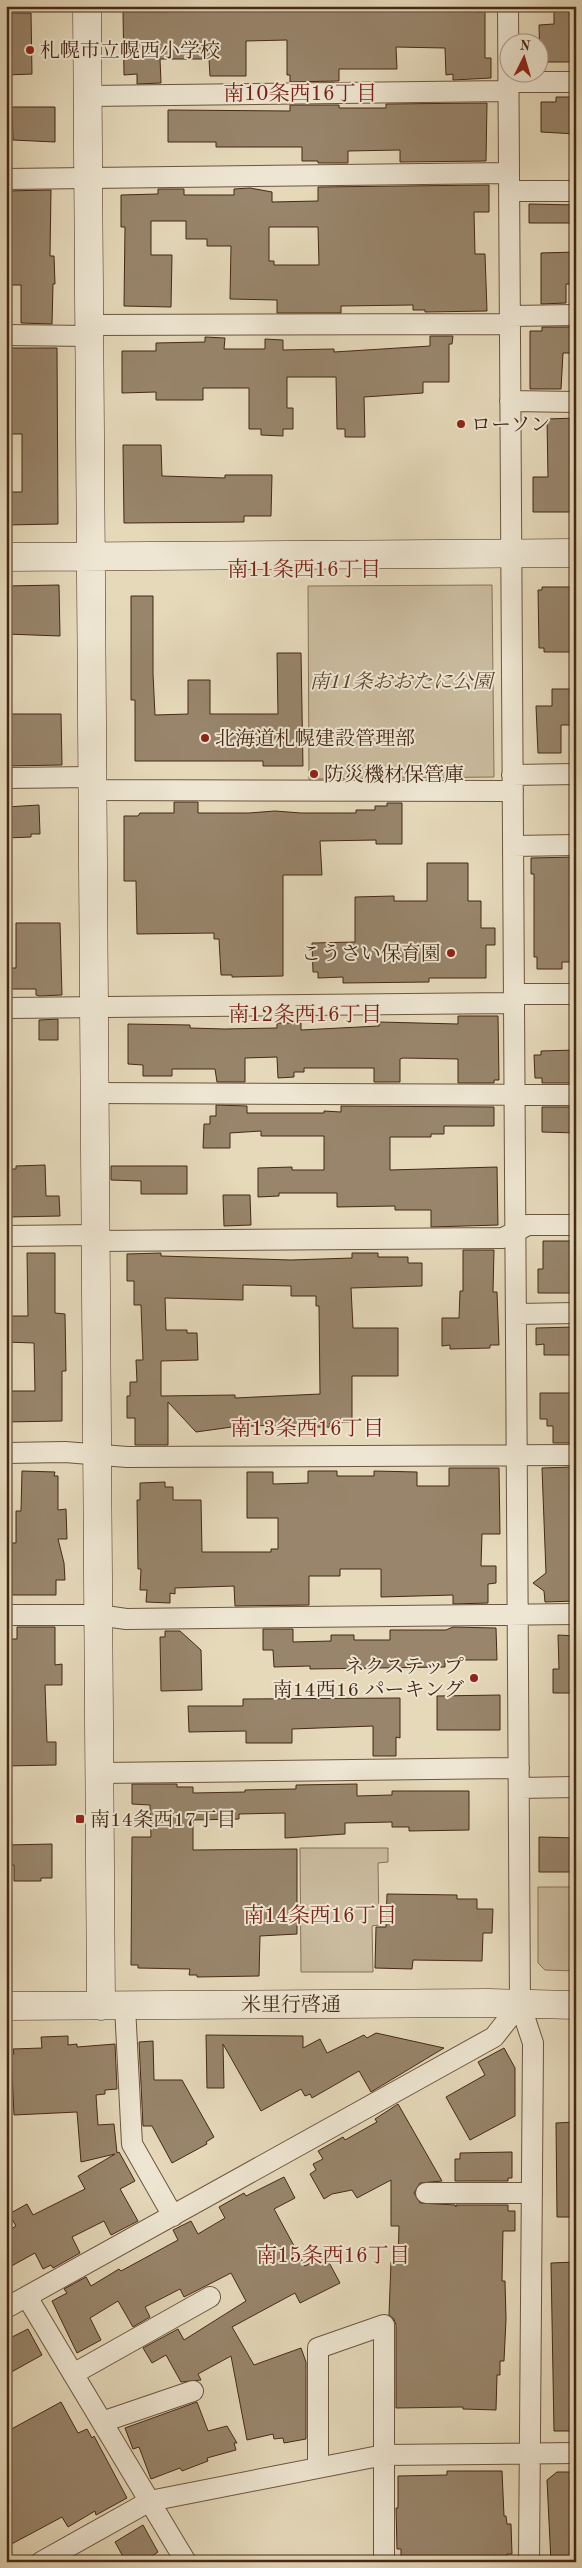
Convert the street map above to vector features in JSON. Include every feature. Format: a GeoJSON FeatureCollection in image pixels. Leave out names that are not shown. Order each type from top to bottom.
{"type":"FeatureCollection","features":[{"type":"Feature","properties":{"kind":"street"},"geometry":{"type":"LineString","coordinates":[[87,6],[99,1772],[113,2006],[132,2144],[172,2216]]}},
{"type":"Feature","properties":{"kind":"street"},"geometry":{"type":"LineString","coordinates":[[508,6],[520,2004],[533,2043],[531,2453],[528,2465],[529,2562]]}},
{"type":"Feature","properties":{"kind":"street"},"geometry":{"type":"LineString","coordinates":[[88,96],[508,86],[576,82]]}},
{"type":"Feature","properties":{"kind":"street"},"geometry":{"type":"LineString","coordinates":[[6,179],[509,182],[576,191]]}},
{"type":"Feature","properties":{"kind":"street"},"geometry":{"type":"LineString","coordinates":[[6,336],[90,330],[510,320],[576,315]]}},
{"type":"Feature","properties":{"kind":"street"},"geometry":{"type":"LineString","coordinates":[[510,401],[576,402]]}},
{"type":"Feature","properties":{"kind":"street"},"geometry":{"type":"LineString","coordinates":[[6,557],[576,553]]}},
{"type":"Feature","properties":{"kind":"street"},"geometry":{"type":"LineString","coordinates":[[6,778],[92,784],[512,783],[576,774]]}},
{"type":"Feature","properties":{"kind":"street"},"geometry":{"type":"LineString","coordinates":[[513,846],[576,845]]}},
{"type":"Feature","properties":{"kind":"street"},"geometry":{"type":"LineString","coordinates":[[6,1008],[514,998],[576,994]]}},
{"type":"Feature","properties":{"kind":"street"},"geometry":{"type":"LineString","coordinates":[[94,1093],[576,1095]]}},
{"type":"Feature","properties":{"kind":"street"},"geometry":{"type":"LineString","coordinates":[[6,1236],[95,1238],[503,1238],[528,1225],[576,1225]]}},
{"type":"Feature","properties":{"kind":"street"},"geometry":{"type":"LineString","coordinates":[[516,1314],[576,1313]]}},
{"type":"Feature","properties":{"kind":"street"},"geometry":{"type":"LineString","coordinates":[[6,1453],[127,1457],[576,1455]]}},
{"type":"Feature","properties":{"kind":"street"},"geometry":{"type":"LineString","coordinates":[[6,1615],[98,1615],[126,1620],[576,1614]]}},
{"type":"Feature","properties":{"kind":"street"},"geometry":{"type":"LineString","coordinates":[[99,1772],[520,1778],[576,1787]]}},
{"type":"Feature","properties":{"kind":"street"},"geometry":{"type":"LineString","coordinates":[[186,2562],[73,2374],[13,2300],[172,2216],[494,2038],[520,2004]]}},
{"type":"Feature","properties":{"kind":"street","name":"米里行啓通"},"geometry":{"type":"LineString","coordinates":[[6,2006],[576,2005]]}},
{"type":"Feature","properties":{"kind":"street"},"geometry":{"type":"LineString","coordinates":[[426,2193],[532,2193]]}},
{"type":"Feature","properties":{"kind":"street"},"geometry":{"type":"LineString","coordinates":[[73,2374],[210,2297]]}},
{"type":"Feature","properties":{"kind":"street"},"geometry":{"type":"LineString","coordinates":[[318,2468],[318,2348],[384,2325],[384,2562]]}},
{"type":"Feature","properties":{"kind":"street"},"geometry":{"type":"LineString","coordinates":[[102,2422],[193,2391]]}},
{"type":"Feature","properties":{"kind":"street"},"geometry":{"type":"LineString","coordinates":[[41,2562],[150,2501],[384,2455],[576,2453]]}},
{"type":"Feature","properties":{"kind":"green space","name":"南11条おおたに公園"},"geometry":{"type":"Polygon","coordinates":[[[492,585],[494,777],[309,779],[308,586],[492,585]]]}},
{"type":"Feature","properties":{"kind":"green space"},"geometry":{"type":"Polygon","coordinates":[[[300,1848],[388,1848],[388,1862],[378,1863],[379,1925],[372,1926],[373,1972],[301,1972],[300,1848]]]}},
{"type":"Feature","properties":{"kind":"green space"},"geometry":{"type":"Polygon","coordinates":[[[538,1887],[576,1887],[576,1971],[545,1970],[538,1963],[538,1887]]]}},
{"type":"Feature","properties":{"kind":"building"},"geometry":{"type":"Polygon","coordinates":[[[167,6],[474,6],[474,12],[485,12],[485,58],[491,58],[491,78],[453,80],[453,74],[446,75],[445,48],[396,47],[397,69],[339,69],[339,81],[290,82],[290,75],[287,75],[287,40],[246,41],[246,76],[210,76],[209,59],[160,59],[161,83],[137,84],[137,74],[124,75],[123,12],[167,12],[167,6]]]}},
{"type":"Feature","properties":{"kind":"building"},"geometry":{"type":"Polygon","coordinates":[[[554,6],[576,6],[576,62],[550,62],[550,32],[539,32],[539,25],[554,24],[554,6]]]}},
{"type":"Feature","properties":{"kind":"building"},"geometry":{"type":"Polygon","coordinates":[[[6,13],[31,13],[32,74],[6,75],[6,13]]]}},
{"type":"Feature","properties":{"kind":"building"},"geometry":{"type":"Polygon","coordinates":[[[556,97],[576,97],[576,134],[541,132],[541,102],[556,102],[556,97]]]}},
{"type":"Feature","properties":{"kind":"building"},"geometry":{"type":"Polygon","coordinates":[[[487,103],[486,161],[400,162],[400,150],[348,151],[348,163],[318,163],[318,161],[302,161],[302,147],[216,147],[216,142],[168,142],[168,110],[290,111],[290,105],[339,105],[339,108],[386,108],[386,104],[487,103]]]}},
{"type":"Feature","properties":{"kind":"building"},"geometry":{"type":"Polygon","coordinates":[[[12,107],[55,107],[55,142],[13,140],[12,107]]]}},
{"type":"Feature","properties":{"kind":"building"},"geometry":{"type":"Polygon","coordinates":[[[489,185],[489,212],[474,212],[475,254],[485,254],[487,311],[425,312],[425,310],[413,310],[413,305],[341,306],[341,313],[277,313],[277,300],[230,299],[231,246],[207,246],[207,239],[186,239],[186,221],[151,221],[151,255],[172,255],[171,307],[124,306],[125,227],[121,227],[121,195],[158,194],[158,189],[184,189],[184,195],[234,195],[234,189],[250,188],[272,192],[272,202],[318,201],[318,187],[489,185]],[[269,227],[269,261],[274,261],[274,265],[319,265],[318,227],[269,227]]]}},
{"type":"Feature","properties":{"kind":"building"},"geometry":{"type":"Polygon","coordinates":[[[51,190],[50,256],[54,256],[55,284],[53,284],[52,324],[21,323],[21,285],[6,285],[6,191],[51,190]]]}},
{"type":"Feature","properties":{"kind":"building"},"geometry":{"type":"Polygon","coordinates":[[[529,204],[576,205],[576,223],[529,223],[529,204]]]}},
{"type":"Feature","properties":{"kind":"building"},"geometry":{"type":"Polygon","coordinates":[[[576,252],[576,284],[566,284],[566,303],[541,304],[541,253],[576,252]]]}},
{"type":"Feature","properties":{"kind":"building"},"geometry":{"type":"Polygon","coordinates":[[[542,327],[576,327],[576,353],[563,353],[561,389],[530,389],[530,331],[542,331],[542,327]]]}},
{"type":"Feature","properties":{"kind":"building"},"geometry":{"type":"Polygon","coordinates":[[[430,336],[453,336],[452,344],[449,344],[449,382],[423,382],[423,393],[364,397],[365,437],[345,437],[345,429],[337,429],[336,377],[287,377],[287,408],[293,408],[293,429],[283,429],[283,436],[261,435],[261,429],[249,429],[249,388],[203,388],[203,400],[156,400],[156,392],[122,393],[122,351],[156,351],[156,343],[205,342],[205,337],[225,338],[224,349],[265,349],[265,339],[283,340],[283,350],[334,349],[334,352],[430,346],[430,336]]]}},
{"type":"Feature","properties":{"kind":"building"},"geometry":{"type":"Polygon","coordinates":[[[10,348],[57,348],[58,524],[6,525],[6,492],[22,492],[22,434],[8,434],[10,348]]]}},
{"type":"Feature","properties":{"kind":"building"},"geometry":{"type":"Polygon","coordinates":[[[576,418],[576,512],[533,512],[533,477],[548,477],[547,419],[576,418]]]}},
{"type":"Feature","properties":{"kind":"building"},"geometry":{"type":"Polygon","coordinates":[[[123,445],[161,445],[162,476],[225,478],[225,475],[272,475],[271,516],[244,516],[244,522],[124,523],[123,445]]]}},
{"type":"Feature","properties":{"kind":"building"},"geometry":{"type":"Polygon","coordinates":[[[59,585],[60,636],[6,634],[6,586],[59,585]]]}},
{"type":"Feature","properties":{"kind":"building"},"geometry":{"type":"Polygon","coordinates":[[[542,587],[576,587],[576,652],[544,652],[544,648],[539,648],[538,590],[542,590],[542,587]]]}},
{"type":"Feature","properties":{"kind":"building"},"geometry":{"type":"Polygon","coordinates":[[[131,596],[153,596],[155,715],[188,714],[188,680],[210,680],[210,714],[278,714],[277,653],[301,653],[303,766],[263,766],[263,761],[135,761],[135,700],[131,700],[131,596]]]}},
{"type":"Feature","properties":{"kind":"building"},"geometry":{"type":"Polygon","coordinates":[[[552,689],[576,689],[576,717],[571,717],[571,725],[561,725],[561,753],[538,753],[536,706],[552,706],[552,689]]]}},
{"type":"Feature","properties":{"kind":"building"},"geometry":{"type":"Polygon","coordinates":[[[6,714],[61,714],[62,765],[6,766],[6,714]]]}},
{"type":"Feature","properties":{"kind":"building"},"geometry":{"type":"Polygon","coordinates":[[[174,802],[198,802],[198,813],[275,811],[356,813],[356,810],[375,810],[375,806],[387,806],[387,803],[402,803],[402,844],[376,844],[376,840],[320,841],[322,875],[283,875],[283,976],[232,977],[232,975],[221,975],[219,939],[214,939],[214,933],[137,934],[136,881],[124,881],[124,816],[138,816],[140,813],[174,813],[174,802]]]}},
{"type":"Feature","properties":{"kind":"building"},"geometry":{"type":"Polygon","coordinates":[[[39,805],[40,834],[31,834],[31,837],[6,838],[6,807],[39,805]]]}},
{"type":"Feature","properties":{"kind":"building"},"geometry":{"type":"Polygon","coordinates":[[[576,857],[576,962],[562,962],[562,969],[537,969],[537,957],[534,957],[534,874],[531,874],[531,858],[576,857]]]}},
{"type":"Feature","properties":{"kind":"building"},"geometry":{"type":"Polygon","coordinates":[[[427,863],[468,863],[468,901],[481,901],[481,928],[495,928],[495,945],[486,945],[486,978],[429,978],[429,982],[343,983],[343,977],[318,978],[318,972],[313,972],[312,943],[355,942],[355,897],[394,896],[394,901],[427,901],[427,863]]]}},
{"type":"Feature","properties":{"kind":"building"},"geometry":{"type":"Polygon","coordinates":[[[16,923],[60,923],[62,995],[39,996],[36,995],[36,989],[6,989],[6,968],[16,968],[16,923]]]}},
{"type":"Feature","properties":{"kind":"building"},"geometry":{"type":"Polygon","coordinates":[[[458,1016],[498,1016],[499,1080],[494,1080],[494,1083],[458,1083],[458,1059],[400,1059],[400,1082],[374,1082],[374,1068],[304,1068],[304,1072],[294,1072],[294,1077],[278,1078],[277,1057],[245,1058],[245,1082],[217,1082],[215,1069],[172,1069],[172,1076],[143,1076],[143,1065],[128,1064],[128,1024],[190,1025],[190,1028],[224,1029],[277,1028],[277,1023],[301,1023],[301,1030],[379,1026],[379,1022],[458,1024],[458,1016]]]}},
{"type":"Feature","properties":{"kind":"building"},"geometry":{"type":"Polygon","coordinates":[[[58,1019],[58,1040],[39,1040],[39,1020],[58,1019]]]}},
{"type":"Feature","properties":{"kind":"building"},"geometry":{"type":"Polygon","coordinates":[[[576,1050],[576,1083],[542,1083],[542,1078],[535,1078],[534,1055],[541,1055],[541,1051],[576,1050]]]}},
{"type":"Feature","properties":{"kind":"building"},"geometry":{"type":"Polygon","coordinates":[[[216,1105],[247,1106],[247,1113],[341,1112],[341,1106],[494,1107],[494,1126],[444,1126],[444,1134],[431,1134],[431,1137],[390,1137],[390,1170],[497,1167],[498,1225],[431,1227],[431,1210],[395,1210],[395,1206],[337,1207],[337,1193],[279,1193],[279,1196],[258,1197],[258,1168],[292,1167],[292,1170],[324,1170],[324,1136],[261,1136],[261,1131],[230,1133],[230,1148],[203,1148],[204,1124],[210,1124],[210,1116],[216,1116],[216,1105]]]}},
{"type":"Feature","properties":{"kind":"building"},"geometry":{"type":"Polygon","coordinates":[[[542,1107],[576,1107],[576,1133],[542,1132],[542,1107]]]}},
{"type":"Feature","properties":{"kind":"building"},"geometry":{"type":"Polygon","coordinates":[[[45,1165],[46,1196],[59,1196],[60,1216],[6,1217],[6,1169],[16,1169],[16,1166],[45,1165]]]}},
{"type":"Feature","properties":{"kind":"building"},"geometry":{"type":"Polygon","coordinates":[[[111,1166],[187,1166],[187,1194],[141,1194],[141,1181],[111,1180],[111,1166]]]}},
{"type":"Feature","properties":{"kind":"building"},"geometry":{"type":"Polygon","coordinates":[[[223,1195],[250,1195],[251,1225],[224,1226],[223,1195]]]}},
{"type":"Feature","properties":{"kind":"building"},"geometry":{"type":"Polygon","coordinates":[[[543,1241],[576,1241],[576,1266],[572,1266],[572,1293],[538,1293],[538,1269],[543,1269],[543,1241]]]}},
{"type":"Feature","properties":{"kind":"building"},"geometry":{"type":"Polygon","coordinates":[[[463,1250],[494,1250],[493,1292],[497,1292],[499,1345],[490,1345],[490,1348],[450,1349],[450,1345],[442,1346],[442,1318],[459,1318],[460,1291],[463,1291],[463,1250]]]}},
{"type":"Feature","properties":{"kind":"building"},"geometry":{"type":"Polygon","coordinates":[[[27,1253],[55,1253],[55,1313],[65,1314],[66,1371],[62,1371],[62,1421],[6,1422],[6,1391],[35,1391],[34,1343],[6,1342],[6,1316],[28,1316],[27,1253]]]}},
{"type":"Feature","properties":{"kind":"building"},"geometry":{"type":"Polygon","coordinates":[[[161,1253],[161,1256],[291,1260],[352,1258],[352,1253],[378,1253],[378,1257],[408,1257],[408,1263],[422,1263],[422,1286],[351,1288],[353,1328],[398,1328],[398,1376],[352,1376],[352,1422],[330,1423],[330,1427],[276,1429],[276,1425],[232,1427],[196,1432],[168,1402],[168,1445],[135,1445],[135,1418],[127,1418],[127,1396],[130,1396],[130,1382],[137,1382],[136,1360],[143,1360],[141,1305],[134,1305],[134,1281],[127,1281],[127,1254],[161,1253]],[[243,1285],[243,1300],[165,1298],[166,1330],[187,1330],[187,1333],[197,1333],[198,1360],[161,1361],[161,1396],[235,1395],[235,1398],[320,1394],[319,1306],[316,1306],[316,1296],[291,1296],[291,1286],[243,1285]]]}},
{"type":"Feature","properties":{"kind":"building"},"geometry":{"type":"Polygon","coordinates":[[[575,1327],[575,1355],[544,1355],[544,1344],[536,1345],[536,1328],[575,1327]]]}},
{"type":"Feature","properties":{"kind":"building"},"geometry":{"type":"Polygon","coordinates":[[[540,1393],[576,1393],[576,1430],[574,1430],[574,1440],[570,1440],[571,1443],[553,1443],[553,1426],[547,1426],[547,1419],[540,1419],[540,1393]]]}},
{"type":"Feature","properties":{"kind":"building"},"geometry":{"type":"Polygon","coordinates":[[[571,1467],[576,1601],[545,1602],[544,1591],[533,1583],[546,1573],[542,1468],[571,1467]]]}},
{"type":"Feature","properties":{"kind":"building"},"geometry":{"type":"Polygon","coordinates":[[[449,1468],[499,1468],[500,1534],[482,1534],[481,1566],[496,1566],[496,1583],[488,1584],[488,1603],[453,1604],[453,1595],[381,1597],[381,1569],[340,1569],[340,1576],[309,1576],[309,1605],[235,1606],[234,1586],[175,1588],[175,1594],[170,1593],[170,1603],[146,1602],[147,1590],[140,1590],[141,1569],[138,1569],[137,1500],[140,1500],[140,1483],[165,1482],[165,1487],[173,1487],[173,1500],[201,1500],[202,1552],[271,1552],[271,1549],[278,1549],[278,1518],[247,1518],[247,1472],[273,1472],[273,1484],[308,1483],[308,1471],[337,1471],[337,1476],[374,1476],[374,1471],[417,1472],[417,1486],[449,1486],[449,1468]]]}},
{"type":"Feature","properties":{"kind":"building"},"geometry":{"type":"Polygon","coordinates":[[[22,1471],[55,1472],[54,1476],[58,1476],[58,1510],[66,1509],[67,1539],[58,1539],[64,1563],[65,1580],[56,1580],[56,1595],[12,1595],[12,1543],[16,1543],[16,1511],[21,1511],[22,1471]]]}},
{"type":"Feature","properties":{"kind":"building"},"geometry":{"type":"Polygon","coordinates":[[[17,1627],[55,1627],[55,1665],[62,1664],[62,1685],[45,1685],[47,1742],[56,1742],[56,1765],[6,1766],[6,1639],[17,1639],[17,1627]]]}},
{"type":"Feature","properties":{"kind":"building"},"geometry":{"type":"Polygon","coordinates":[[[453,1627],[496,1628],[497,1660],[445,1660],[445,1667],[310,1669],[310,1666],[274,1667],[273,1650],[263,1650],[263,1629],[293,1629],[293,1642],[331,1641],[331,1635],[354,1635],[354,1640],[390,1640],[390,1630],[446,1630],[453,1627]]]}},
{"type":"Feature","properties":{"kind":"building"},"geometry":{"type":"Polygon","coordinates":[[[165,1631],[180,1631],[201,1650],[202,1690],[161,1691],[160,1637],[165,1637],[165,1631]]]}},
{"type":"Feature","properties":{"kind":"building"},"geometry":{"type":"Polygon","coordinates":[[[558,1635],[576,1636],[576,1693],[553,1693],[553,1669],[559,1669],[558,1635]]]}},
{"type":"Feature","properties":{"kind":"building"},"geometry":{"type":"Polygon","coordinates":[[[500,1695],[500,1730],[437,1730],[437,1696],[500,1695]]]}},
{"type":"Feature","properties":{"kind":"building"},"geometry":{"type":"Polygon","coordinates":[[[400,1698],[400,1738],[396,1737],[396,1756],[373,1756],[373,1726],[292,1729],[292,1743],[246,1743],[246,1731],[189,1732],[188,1706],[243,1706],[243,1699],[400,1698]]]}},
{"type":"Feature","properties":{"kind":"building"},"geometry":{"type":"Polygon","coordinates":[[[132,1784],[177,1784],[177,1787],[193,1787],[193,1793],[296,1789],[296,1785],[357,1784],[357,1796],[392,1795],[392,1791],[469,1791],[469,1830],[409,1831],[409,1827],[392,1827],[392,1822],[345,1823],[345,1834],[285,1838],[285,1813],[239,1814],[239,1819],[193,1820],[193,1850],[297,1849],[297,1934],[260,1936],[259,1976],[197,1977],[197,1975],[189,1975],[190,1969],[138,1968],[138,1965],[131,1965],[132,1837],[151,1837],[150,1805],[132,1804],[132,1784]]]}},
{"type":"Feature","properties":{"kind":"building"},"geometry":{"type":"Polygon","coordinates":[[[539,1837],[576,1838],[576,1872],[539,1872],[539,1837]]]}},
{"type":"Feature","properties":{"kind":"building"},"geometry":{"type":"Polygon","coordinates":[[[52,1844],[52,1878],[41,1878],[41,1881],[14,1881],[14,1865],[6,1865],[6,1845],[52,1844]]]}},
{"type":"Feature","properties":{"kind":"building"},"geometry":{"type":"Polygon","coordinates":[[[387,1894],[457,1895],[457,1899],[477,1899],[477,1909],[493,1909],[492,1933],[483,1933],[482,1961],[413,1960],[412,1969],[375,1968],[376,1927],[386,1927],[387,1894]]]}},
{"type":"Feature","properties":{"kind":"building"},"geometry":{"type":"Polygon","coordinates":[[[376,2033],[444,2048],[371,2092],[359,2071],[312,2098],[310,2094],[305,2096],[301,2089],[261,2111],[223,2044],[224,2088],[207,2088],[206,2035],[303,2036],[303,2048],[320,2039],[327,2053],[364,2035],[367,2038],[376,2033]]]}},
{"type":"Feature","properties":{"kind":"building"},"geometry":{"type":"Polygon","coordinates":[[[68,2036],[68,2045],[77,2044],[77,2047],[115,2044],[117,2089],[105,2090],[105,2094],[96,2095],[98,2125],[114,2124],[117,2153],[119,2152],[135,2181],[120,2189],[138,2221],[111,2235],[104,2221],[72,2237],[80,2253],[53,2268],[51,2265],[43,2269],[35,2253],[6,2269],[6,2232],[16,2226],[9,2214],[27,2204],[33,2215],[85,2189],[78,2176],[115,2154],[81,2162],[77,2112],[14,2115],[11,2054],[14,2054],[13,2049],[42,2048],[41,2037],[68,2036]]]}},
{"type":"Feature","properties":{"kind":"building"},"geometry":{"type":"Polygon","coordinates":[[[153,2041],[154,2080],[182,2080],[214,2137],[206,2142],[207,2144],[172,2163],[152,2126],[143,2126],[139,2042],[153,2041]]]}},
{"type":"Feature","properties":{"kind":"building"},"geometry":{"type":"Polygon","coordinates":[[[504,2048],[515,2068],[515,2116],[470,2140],[446,2097],[485,2075],[478,2062],[504,2048]]]}},
{"type":"Feature","properties":{"kind":"building"},"geometry":{"type":"Polygon","coordinates":[[[398,2104],[442,2181],[420,2183],[414,2193],[420,2203],[455,2205],[456,2207],[456,2205],[508,2205],[508,2211],[515,2211],[515,2231],[503,2231],[502,2281],[505,2281],[506,2319],[504,2361],[500,2361],[500,2375],[497,2375],[496,2410],[463,2409],[463,2407],[396,2408],[396,2325],[394,2319],[389,2315],[391,2262],[398,2262],[399,2226],[391,2226],[391,2180],[357,2198],[352,2190],[332,2194],[324,2199],[310,2174],[316,2170],[313,2164],[323,2159],[318,2151],[343,2137],[345,2140],[377,2122],[375,2119],[398,2104]]]}},
{"type":"Feature","properties":{"kind":"building"},"geometry":{"type":"Polygon","coordinates":[[[576,2122],[576,2217],[557,2217],[556,2123],[576,2122]]]}},
{"type":"Feature","properties":{"kind":"building"},"geometry":{"type":"Polygon","coordinates":[[[512,2152],[512,2178],[508,2178],[508,2181],[455,2181],[455,2159],[460,2159],[460,2153],[512,2152]]]}},
{"type":"Feature","properties":{"kind":"building"},"geometry":{"type":"Polygon","coordinates":[[[284,2177],[295,2198],[274,2209],[305,2266],[325,2255],[340,2283],[300,2303],[295,2293],[232,2327],[254,2365],[301,2348],[306,2362],[306,2439],[284,2443],[283,2438],[274,2439],[273,2434],[247,2440],[231,2356],[198,2374],[201,2380],[181,2382],[166,2355],[152,2363],[143,2348],[178,2329],[184,2340],[246,2301],[231,2273],[184,2297],[180,2289],[145,2307],[150,2317],[133,2327],[118,2301],[90,2318],[101,2340],[77,2353],[52,2301],[67,2293],[64,2289],[86,2277],[91,2286],[119,2269],[121,2271],[178,2240],[173,2230],[191,2221],[198,2234],[225,2218],[219,2207],[244,2193],[246,2196],[284,2177]]]}},
{"type":"Feature","properties":{"kind":"building"},"geometry":{"type":"Polygon","coordinates":[[[576,2262],[576,2431],[554,2431],[551,2263],[576,2262]]]}},
{"type":"Feature","properties":{"kind":"building"},"geometry":{"type":"Polygon","coordinates":[[[28,2329],[42,2355],[6,2375],[6,2340],[28,2329]]]}},
{"type":"Feature","properties":{"kind":"building"},"geometry":{"type":"Polygon","coordinates":[[[61,2402],[78,2433],[87,2429],[92,2438],[94,2436],[127,2498],[96,2515],[95,2511],[68,2527],[62,2517],[6,2547],[6,2432],[61,2402]]]}},
{"type":"Feature","properties":{"kind":"building"},"geometry":{"type":"Polygon","coordinates":[[[197,2402],[208,2431],[227,2426],[237,2443],[234,2443],[236,2450],[207,2458],[208,2461],[182,2471],[180,2468],[151,2479],[139,2447],[133,2449],[125,2428],[197,2402]]]}},
{"type":"Feature","properties":{"kind":"building"},"geometry":{"type":"Polygon","coordinates":[[[447,2471],[502,2471],[504,2516],[506,2516],[507,2524],[511,2524],[512,2554],[507,2554],[507,2562],[401,2562],[401,2549],[397,2549],[396,2508],[398,2508],[398,2476],[447,2475],[447,2471]]]}},
{"type":"Feature","properties":{"kind":"building"},"geometry":{"type":"Polygon","coordinates":[[[557,2472],[576,2472],[576,2562],[551,2562],[547,2480],[557,2472]]]}},
{"type":"Feature","properties":{"kind":"building"},"geometry":{"type":"Polygon","coordinates":[[[143,2525],[158,2552],[143,2562],[126,2562],[115,2542],[143,2525]]]}},
{"type":"Feature","properties":{"kind":"place","name":"札幌市立幌西小学校"},"geometry":{"type":"Point","coordinates":[30,50]}},
{"type":"Feature","properties":{"kind":"place","name":"ローソン"},"geometry":{"type":"Point","coordinates":[461,424]}},
{"type":"Feature","properties":{"kind":"place","name":"北海道札幌建設管理部"},"geometry":{"type":"Point","coordinates":[205,738]}},
{"type":"Feature","properties":{"kind":"place","name":"防災機材保管庫"},"geometry":{"type":"Point","coordinates":[314,774]}},
{"type":"Feature","properties":{"kind":"place","name":"こうさい保育園"},"geometry":{"type":"Point","coordinates":[451,953]}},
{"type":"Feature","properties":{"kind":"place","name":"ネクステップ 南14西16 パーキング"},"geometry":{"type":"Point","coordinates":[474,1678]}},
{"type":"Feature","properties":{"kind":"place","name":"南14条西17丁目"},"geometry":{"type":"Point","coordinates":[80,1819]}},
{"type":"Feature","properties":{"kind":"district","name":"南10条西16丁目"},"geometry":{"type":"Point","coordinates":[300,93]}},
{"type":"Feature","properties":{"kind":"district","name":"南11条西16丁目"},"geometry":{"type":"Point","coordinates":[304,569]}},
{"type":"Feature","properties":{"kind":"district","name":"南12条西16丁目"},"geometry":{"type":"Point","coordinates":[305,1014]}},
{"type":"Feature","properties":{"kind":"district","name":"南13条西16丁目"},"geometry":{"type":"Point","coordinates":[307,1428]}},
{"type":"Feature","properties":{"kind":"district","name":"南14条西16丁目"},"geometry":{"type":"Point","coordinates":[320,1915]}},
{"type":"Feature","properties":{"kind":"district","name":"南15条西16丁目"},"geometry":{"type":"Point","coordinates":[333,2255]}}]}
